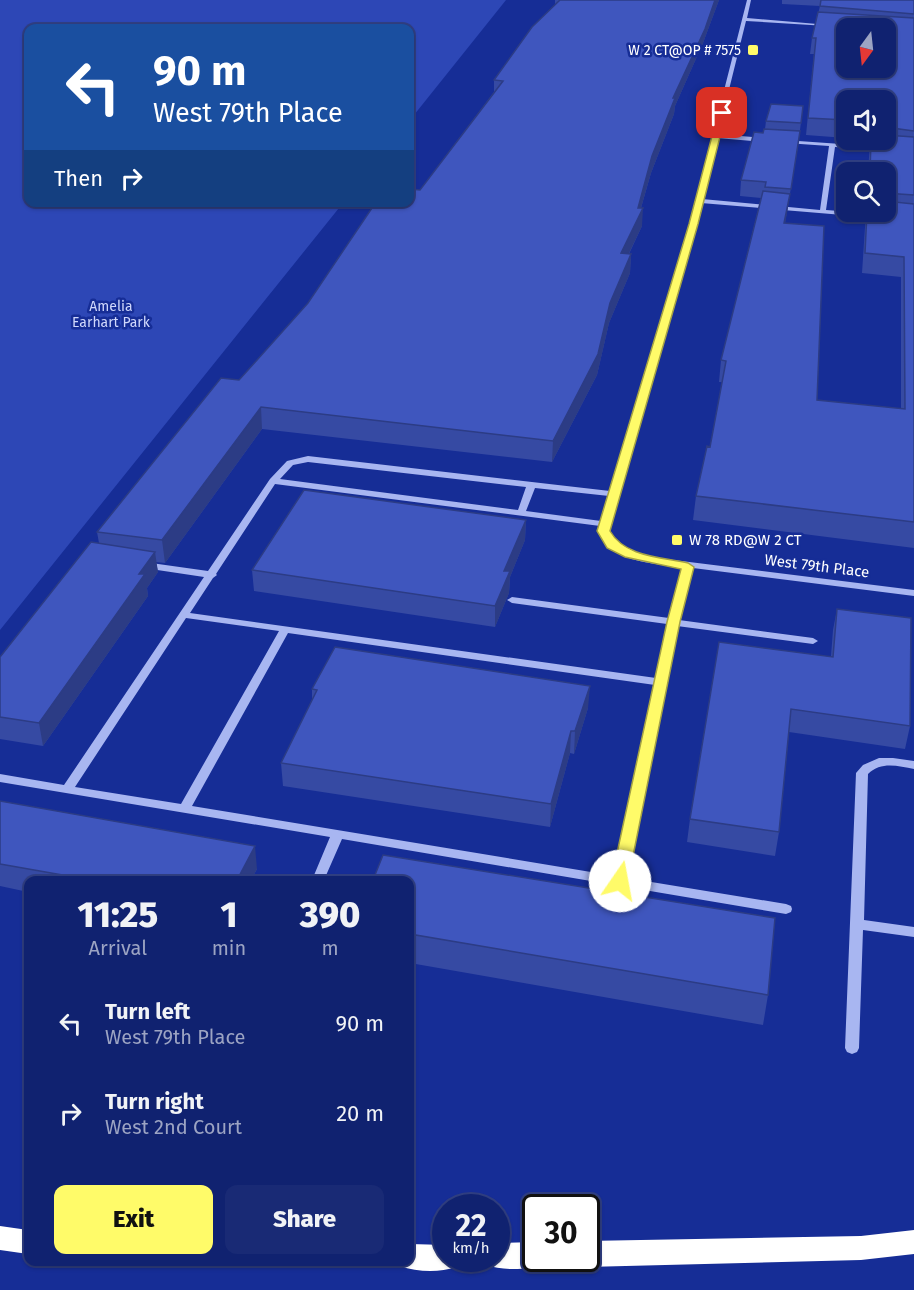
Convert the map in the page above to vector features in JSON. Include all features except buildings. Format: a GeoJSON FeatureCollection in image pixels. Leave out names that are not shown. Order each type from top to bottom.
{"type":"FeatureCollection","features":[{"type":"Feature","properties":{"kind":"highway"},"geometry":{"type":"LineString","coordinates":[[0,1238],[24,1241]]}},
{"type":"Feature","properties":{"kind":"highway"},"geometry":{"type":"LineString","coordinates":[[600,1254],[861,1248],[914,1242]]}},
{"type":"Feature","properties":{"kind":"highway"},"geometry":{"type":"LineString","coordinates":[[414,1257],[432,1258]]}},
{"type":"Feature","properties":{"kind":"street"},"geometry":{"type":"LineString","coordinates":[[273,481],[605,524],[717,136],[749,0]]}},
{"type":"Feature","properties":{"kind":"street"},"geometry":{"type":"LineString","coordinates":[[744,19],[836,25]]}},
{"type":"Feature","properties":{"kind":"street"},"geometry":{"type":"LineString","coordinates":[[717,136],[836,145]]}},
{"type":"Feature","properties":{"kind":"street"},"geometry":{"type":"LineString","coordinates":[[824,212],[832,145]]}},
{"type":"Feature","properties":{"kind":"street"},"geometry":{"type":"LineString","coordinates":[[698,201],[836,213]]}},
{"type":"Feature","properties":{"kind":"street"},"geometry":{"type":"LineString","coordinates":[[67,789],[186,615],[273,481],[290,463],[308,459],[615,494]]}},
{"type":"Feature","properties":{"kind":"street"},"geometry":{"type":"LineString","coordinates":[[521,513],[532,484]]}},
{"type":"Feature","properties":{"kind":"street","name":"West 79th Place"},"geometry":{"type":"LineString","coordinates":[[605,524],[606,538],[612,546],[649,560],[688,567],[914,593]]}},
{"type":"Feature","properties":{"kind":"street"},"geometry":{"type":"LineString","coordinates":[[129,563],[212,575]]}},
{"type":"Feature","properties":{"kind":"street"},"geometry":{"type":"LineString","coordinates":[[620,881],[660,682],[688,567]]}},
{"type":"Feature","properties":{"kind":"street"},"geometry":{"type":"LineString","coordinates":[[512,600],[813,641]]}},
{"type":"Feature","properties":{"kind":"street"},"geometry":{"type":"LineString","coordinates":[[186,615],[660,682]]}},
{"type":"Feature","properties":{"kind":"street"},"geometry":{"type":"LineString","coordinates":[[185,808],[285,629]]}},
{"type":"Feature","properties":{"kind":"street"},"geometry":{"type":"LineString","coordinates":[[852,1048],[862,773],[867,766],[886,761],[914,765]]}},
{"type":"Feature","properties":{"kind":"street"},"geometry":{"type":"LineString","coordinates":[[0,778],[786,909]]}},
{"type":"Feature","properties":{"kind":"street"},"geometry":{"type":"LineString","coordinates":[[320,876],[338,834]]}},
{"type":"Feature","properties":{"kind":"street"},"geometry":{"type":"LineString","coordinates":[[857,924],[914,932]]}},
{"type":"Feature","properties":{"kind":"green space","name":"Amelia Earhart Park"},"geometry":{"type":"Polygon","coordinates":[[[0,0],[506,0],[414,115],[414,24],[24,24],[24,207],[340,207],[0,630],[0,0]]]}},
{"type":"Feature","properties":{"kind":"place","name":"W 2 CT@OP # 7575"},"geometry":{"type":"Point","coordinates":[753,50]}},
{"type":"Feature","properties":{"kind":"place","name":"W 78 RD@W 2 CT"},"geometry":{"type":"Point","coordinates":[677,540]}},
{"type":"Feature","properties":{"kind":"route"},"geometry":{"type":"LineString","coordinates":[[620,881],[673,622],[688,567],[629,555],[612,546],[604,531],[693,224],[722,113]]}}]}
